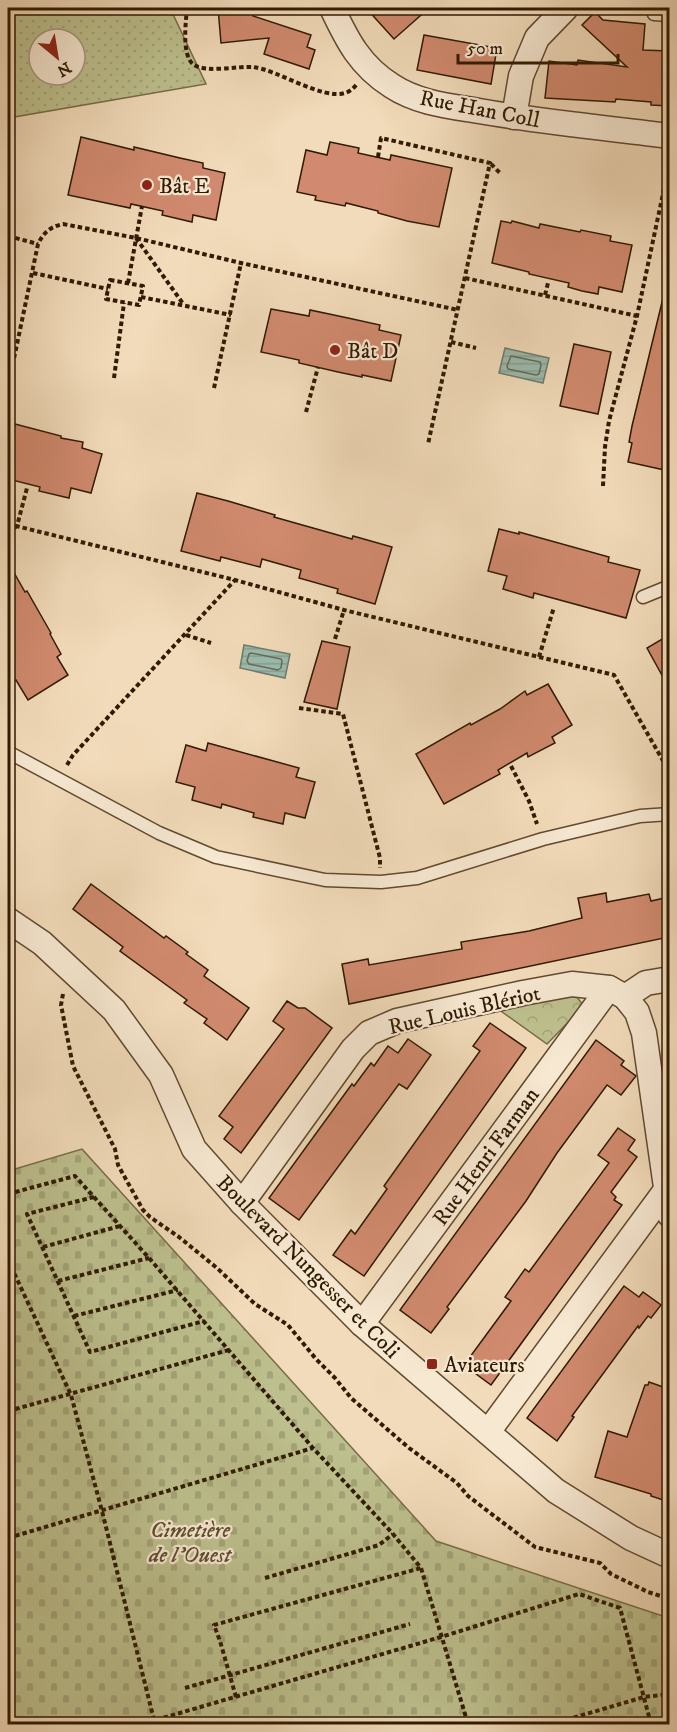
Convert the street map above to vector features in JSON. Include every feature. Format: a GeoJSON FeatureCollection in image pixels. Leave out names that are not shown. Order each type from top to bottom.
{"type":"FeatureCollection","features":[{"type":"Feature","properties":{"kind":"street","name":"Rue Han Coll"},"geometry":{"type":"LineString","coordinates":[[332,8],[353,50],[370,69],[392,87],[427,102],[514,117],[669,136]]}},
{"type":"Feature","properties":{"kind":"street"},"geometry":{"type":"LineString","coordinates":[[514,117],[521,76],[537,38],[566,8]]}},
{"type":"Feature","properties":{"kind":"street","name":"Boulevard Nungesser et Coli"},"geometry":{"type":"LineString","coordinates":[[8,920],[42,943],[114,1010],[161,1075],[194,1149],[242,1203],[362,1324],[556,1491],[631,1538],[669,1556]]}},
{"type":"Feature","properties":{"kind":"street"},"geometry":{"type":"LineString","coordinates":[[669,980],[646,983],[617,992],[637,1011],[644,1033],[669,1215]]}},
{"type":"Feature","properties":{"kind":"street","name":"Rue Louis Blériot"},"geometry":{"type":"LineString","coordinates":[[242,1203],[353,1049],[369,1033],[397,1020],[572,984],[617,992]]}},
{"type":"Feature","properties":{"kind":"street","name":"Rue Henri Farman"},"geometry":{"type":"LineString","coordinates":[[362,1324],[617,992]]}},
{"type":"Feature","properties":{"kind":"street"},"geometry":{"type":"LineString","coordinates":[[488,1432],[666,1190]]}},
{"type":"Feature","properties":{"kind":"lane"},"geometry":{"type":"LineString","coordinates":[[654,14],[669,15]]}},
{"type":"Feature","properties":{"kind":"lane"},"geometry":{"type":"LineString","coordinates":[[643,597],[669,586]]}},
{"type":"Feature","properties":{"kind":"lane"},"geometry":{"type":"LineString","coordinates":[[8,752],[159,833],[216,857],[325,880],[381,882],[417,878],[543,838],[640,816],[669,814]]}},
{"type":"Feature","properties":{"kind":"path"},"geometry":{"type":"LineString","coordinates":[[187,8],[186,50],[188,59],[194,66],[209,69],[254,67],[330,93],[344,94],[352,90],[370,69]]}},
{"type":"Feature","properties":{"kind":"path"},"geometry":{"type":"LineString","coordinates":[[378,157],[381,138],[490,163],[501,174]]}},
{"type":"Feature","properties":{"kind":"path"},"geometry":{"type":"LineString","coordinates":[[428,444],[490,163]]}},
{"type":"Feature","properties":{"kind":"path"},"geometry":{"type":"LineString","coordinates":[[603,486],[609,422],[637,316],[664,189]]}},
{"type":"Feature","properties":{"kind":"path"},"geometry":{"type":"LineString","coordinates":[[128,283],[142,206]]}},
{"type":"Feature","properties":{"kind":"path"},"geometry":{"type":"LineString","coordinates":[[8,371],[12,368],[38,243],[43,234],[53,226],[63,224],[136,238],[458,310]]}},
{"type":"Feature","properties":{"kind":"path"},"geometry":{"type":"LineString","coordinates":[[8,236],[38,243]]}},
{"type":"Feature","properties":{"kind":"path"},"geometry":{"type":"LineString","coordinates":[[136,238],[184,306]]}},
{"type":"Feature","properties":{"kind":"path"},"geometry":{"type":"LineString","coordinates":[[214,388],[241,263]]}},
{"type":"Feature","properties":{"kind":"path"},"geometry":{"type":"LineString","coordinates":[[33,273],[108,289]]}},
{"type":"Feature","properties":{"kind":"path"},"geometry":{"type":"LineString","coordinates":[[465,278],[637,316]]}},
{"type":"Feature","properties":{"kind":"path"},"geometry":{"type":"LineString","coordinates":[[110,280],[128,283],[143,286],[139,305],[106,299],[110,280]]}},
{"type":"Feature","properties":{"kind":"path"},"geometry":{"type":"LineString","coordinates":[[544,295],[548,283]]}},
{"type":"Feature","properties":{"kind":"path"},"geometry":{"type":"LineString","coordinates":[[141,297],[231,315]]}},
{"type":"Feature","properties":{"kind":"path"},"geometry":{"type":"LineString","coordinates":[[114,378],[124,303]]}},
{"type":"Feature","properties":{"kind":"path"},"geometry":{"type":"LineString","coordinates":[[451,342],[476,348]]}},
{"type":"Feature","properties":{"kind":"path"},"geometry":{"type":"LineString","coordinates":[[306,412],[318,367]]}},
{"type":"Feature","properties":{"kind":"path"},"geometry":{"type":"LineString","coordinates":[[8,532],[17,526],[27,489]]}},
{"type":"Feature","properties":{"kind":"path"},"geometry":{"type":"LineString","coordinates":[[8,524],[235,580],[344,610],[614,675],[669,773]]}},
{"type":"Feature","properties":{"kind":"path"},"geometry":{"type":"LineString","coordinates":[[58,778],[73,755],[235,580]]}},
{"type":"Feature","properties":{"kind":"path"},"geometry":{"type":"LineString","coordinates":[[540,657],[554,607]]}},
{"type":"Feature","properties":{"kind":"path"},"geometry":{"type":"LineString","coordinates":[[335,639],[344,610]]}},
{"type":"Feature","properties":{"kind":"path"},"geometry":{"type":"LineString","coordinates":[[186,635],[211,644]]}},
{"type":"Feature","properties":{"kind":"path"},"geometry":{"type":"LineString","coordinates":[[299,708],[343,714],[380,858],[381,882]]}},
{"type":"Feature","properties":{"kind":"path"},"geometry":{"type":"LineString","coordinates":[[511,766],[529,801],[543,838]]}},
{"type":"Feature","properties":{"kind":"path"},"geometry":{"type":"LineString","coordinates":[[70,968],[61,1005],[73,1066],[115,1149],[118,1165],[142,1210],[218,1268],[255,1304],[288,1325],[351,1398],[409,1448],[457,1483],[468,1496],[535,1547],[600,1563],[611,1574],[648,1592],[669,1599]]}},
{"type":"Feature","properties":{"kind":"path"},"geometry":{"type":"LineString","coordinates":[[8,1194],[75,1176],[178,1290],[314,1448],[393,1534],[421,1568],[468,1725]]}},
{"type":"Feature","properties":{"kind":"path"},"geometry":{"type":"LineString","coordinates":[[94,1197],[27,1214],[90,1352],[204,1321]]}},
{"type":"Feature","properties":{"kind":"path"},"geometry":{"type":"LineString","coordinates":[[42,1247],[120,1226]]}},
{"type":"Feature","properties":{"kind":"path"},"geometry":{"type":"LineString","coordinates":[[58,1281],[149,1258]]}},
{"type":"Feature","properties":{"kind":"path"},"geometry":{"type":"LineString","coordinates":[[8,1260],[70,1395],[102,1511],[155,1723]]}},
{"type":"Feature","properties":{"kind":"path"},"geometry":{"type":"LineString","coordinates":[[74,1317],[178,1290]]}},
{"type":"Feature","properties":{"kind":"path"},"geometry":{"type":"LineString","coordinates":[[8,1411],[229,1350]]}},
{"type":"Feature","properties":{"kind":"path"},"geometry":{"type":"LineString","coordinates":[[8,1539],[314,1448]]}},
{"type":"Feature","properties":{"kind":"path"},"geometry":{"type":"LineString","coordinates":[[265,1578],[379,1545],[393,1534]]}},
{"type":"Feature","properties":{"kind":"path"},"geometry":{"type":"LineString","coordinates":[[236,1697],[214,1625],[421,1568]]}},
{"type":"Feature","properties":{"kind":"path"},"geometry":{"type":"LineString","coordinates":[[142,1725],[155,1723],[579,1594],[620,1608],[651,1725]]}},
{"type":"Feature","properties":{"kind":"path"},"geometry":{"type":"LineString","coordinates":[[185,1688],[410,1624]]}},
{"type":"Feature","properties":{"kind":"path"},"geometry":{"type":"LineString","coordinates":[[552,1725],[644,1697],[669,1694]]}},
{"type":"Feature","properties":{"kind":"green space"},"geometry":{"type":"Polygon","coordinates":[[[8,8],[170,8],[206,84],[8,118],[8,8]]]}},
{"type":"Feature","properties":{"kind":"green space"},"geometry":{"type":"Polygon","coordinates":[[[571,990],[584,1006],[547,1044],[498,1009],[571,990]]]}},
{"type":"Feature","properties":{"kind":"green space","name":"Cimetière de l'Ouest"},"geometry":{"type":"Polygon","coordinates":[[[82,1149],[436,1541],[669,1618],[669,1724],[8,1724],[8,1171],[82,1149]]]}},
{"type":"Feature","properties":{"kind":"water"},"geometry":{"type":"Polygon","coordinates":[[[505,348],[549,358],[543,383],[499,373],[505,348]]]}},
{"type":"Feature","properties":{"kind":"water"},"geometry":{"type":"Polygon","coordinates":[[[244,645],[290,654],[285,678],[240,668],[244,645]]]}},
{"type":"Feature","properties":{"kind":"building"},"geometry":{"type":"Polygon","coordinates":[[[218,8],[252,8],[253,16],[311,35],[307,47],[315,50],[309,69],[264,54],[269,38],[221,43],[218,8]]]}},
{"type":"Feature","properties":{"kind":"building"},"geometry":{"type":"Polygon","coordinates":[[[366,8],[429,8],[394,39],[366,8]]]}},
{"type":"Feature","properties":{"kind":"building"},"geometry":{"type":"Polygon","coordinates":[[[595,12],[603,20],[645,24],[643,50],[669,51],[669,106],[616,99],[615,102],[545,98],[549,61],[577,65],[578,60],[627,67],[582,25],[595,12]]]}},
{"type":"Feature","properties":{"kind":"building"},"geometry":{"type":"Polygon","coordinates":[[[424,35],[497,48],[491,84],[417,70],[424,35]]]}},
{"type":"Feature","properties":{"kind":"building","name":"Bât E"},"geometry":{"type":"Polygon","coordinates":[[[81,137],[203,163],[203,168],[225,173],[216,220],[193,215],[192,222],[162,215],[163,211],[131,204],[130,208],[68,195],[81,137]]]}},
{"type":"Feature","properties":{"kind":"building"},"geometry":{"type":"Polygon","coordinates":[[[330,142],[359,148],[358,153],[390,160],[391,155],[452,168],[439,227],[407,221],[346,203],[345,206],[315,200],[316,196],[297,192],[306,150],[327,155],[330,142]]]}},
{"type":"Feature","properties":{"kind":"building"},"geometry":{"type":"Polygon","coordinates":[[[501,221],[511,223],[512,221],[539,228],[540,224],[580,232],[581,230],[611,236],[610,241],[632,245],[622,292],[599,287],[598,294],[582,291],[568,287],[569,283],[492,263],[501,221]]]}},
{"type":"Feature","properties":{"kind":"building"},"geometry":{"type":"Polygon","coordinates":[[[664,294],[669,295],[669,471],[628,462],[632,443],[629,442],[632,426],[664,294]]]}},
{"type":"Feature","properties":{"kind":"building","name":"Bât D"},"geometry":{"type":"Polygon","coordinates":[[[271,309],[309,316],[310,310],[380,325],[379,330],[401,335],[391,381],[338,372],[299,363],[299,360],[261,352],[271,309]]]}},
{"type":"Feature","properties":{"kind":"building"},"geometry":{"type":"Polygon","coordinates":[[[574,344],[611,352],[598,414],[560,406],[574,344]]]}},
{"type":"Feature","properties":{"kind":"building"},"geometry":{"type":"Polygon","coordinates":[[[15,424],[83,442],[82,448],[102,454],[91,493],[71,488],[69,498],[39,491],[40,487],[8,479],[8,427],[14,428],[15,424]]]}},
{"type":"Feature","properties":{"kind":"building"},"geometry":{"type":"Polygon","coordinates":[[[197,493],[352,539],[353,536],[392,547],[375,604],[337,593],[338,589],[299,578],[301,570],[262,559],[260,567],[221,557],[220,561],[181,551],[197,493]]]}},
{"type":"Feature","properties":{"kind":"building"},"geometry":{"type":"Polygon","coordinates":[[[499,529],[519,534],[519,532],[609,557],[608,562],[640,570],[626,618],[534,593],[533,598],[503,589],[507,576],[488,571],[499,529]]]}},
{"type":"Feature","properties":{"kind":"building"},"geometry":{"type":"Polygon","coordinates":[[[8,562],[51,633],[61,654],[57,657],[68,675],[28,700],[16,680],[8,685],[8,562]]]}},
{"type":"Feature","properties":{"kind":"building"},"geometry":{"type":"Polygon","coordinates":[[[669,635],[669,688],[647,648],[669,635]]]}},
{"type":"Feature","properties":{"kind":"building"},"geometry":{"type":"Polygon","coordinates":[[[322,641],[350,647],[337,709],[304,702],[322,641]]]}},
{"type":"Feature","properties":{"kind":"building"},"geometry":{"type":"Polygon","coordinates":[[[548,684],[572,725],[552,737],[555,743],[528,757],[527,753],[498,770],[500,774],[444,804],[416,754],[470,723],[471,725],[500,709],[525,691],[527,695],[548,684]]]}},
{"type":"Feature","properties":{"kind":"building"},"geometry":{"type":"Polygon","coordinates":[[[208,743],[299,768],[296,777],[315,782],[305,818],[285,813],[283,824],[253,817],[254,813],[222,804],[221,808],[192,800],[195,787],[176,782],[186,745],[206,751],[208,743]]]}},
{"type":"Feature","properties":{"kind":"building"},"geometry":{"type":"Polygon","coordinates":[[[91,884],[164,938],[166,936],[188,952],[186,954],[208,970],[204,976],[249,1008],[227,1040],[204,1023],[207,1019],[184,1003],[187,1000],[120,951],[123,947],[73,909],[91,884]]]}},
{"type":"Feature","properties":{"kind":"building"},"geometry":{"type":"Polygon","coordinates":[[[606,893],[607,902],[649,894],[651,901],[669,897],[669,937],[349,1004],[342,964],[368,959],[369,965],[462,949],[461,942],[529,931],[582,918],[578,898],[606,893]]]}},
{"type":"Feature","properties":{"kind":"building"},"geometry":{"type":"Polygon","coordinates":[[[287,1001],[298,1008],[305,1008],[332,1028],[241,1153],[224,1139],[233,1127],[219,1116],[284,1029],[273,1021],[287,1001]]]}},
{"type":"Feature","properties":{"kind":"building"},"geometry":{"type":"Polygon","coordinates":[[[490,1023],[526,1048],[364,1276],[333,1255],[351,1230],[355,1234],[387,1189],[384,1186],[480,1051],[473,1046],[490,1023]]]}},
{"type":"Feature","properties":{"kind":"building"},"geometry":{"type":"Polygon","coordinates":[[[408,1039],[431,1055],[407,1089],[399,1084],[299,1220],[269,1198],[352,1084],[354,1086],[371,1063],[374,1066],[388,1046],[398,1053],[408,1039]]]}},
{"type":"Feature","properties":{"kind":"building"},"geometry":{"type":"Polygon","coordinates":[[[596,1040],[624,1061],[621,1065],[636,1076],[621,1095],[607,1085],[557,1153],[526,1201],[447,1307],[449,1309],[431,1333],[400,1310],[596,1040]]]}},
{"type":"Feature","properties":{"kind":"building"},"geometry":{"type":"Polygon","coordinates":[[[618,1128],[635,1140],[628,1150],[637,1157],[611,1192],[616,1197],[614,1200],[622,1205],[491,1385],[464,1365],[511,1301],[505,1297],[525,1269],[529,1272],[609,1163],[598,1155],[618,1128]]]}},
{"type":"Feature","properties":{"kind":"building"},"geometry":{"type":"Polygon","coordinates":[[[624,1286],[639,1297],[643,1292],[661,1305],[651,1318],[648,1316],[639,1328],[638,1326],[572,1416],[574,1417],[557,1441],[527,1418],[624,1286]]]}},
{"type":"Feature","properties":{"kind":"building"},"geometry":{"type":"Polygon","coordinates":[[[649,1382],[669,1389],[669,1502],[651,1496],[651,1494],[595,1477],[608,1431],[627,1437],[645,1385],[649,1382]]]}},
{"type":"Feature","properties":{"kind":"place","name":"Bât E"},"geometry":{"type":"Point","coordinates":[147,185]}},
{"type":"Feature","properties":{"kind":"place","name":"Bât D"},"geometry":{"type":"Point","coordinates":[335,350]}},
{"type":"Feature","properties":{"kind":"place","name":"Aviateurs"},"geometry":{"type":"Point","coordinates":[432,1364]}}]}
